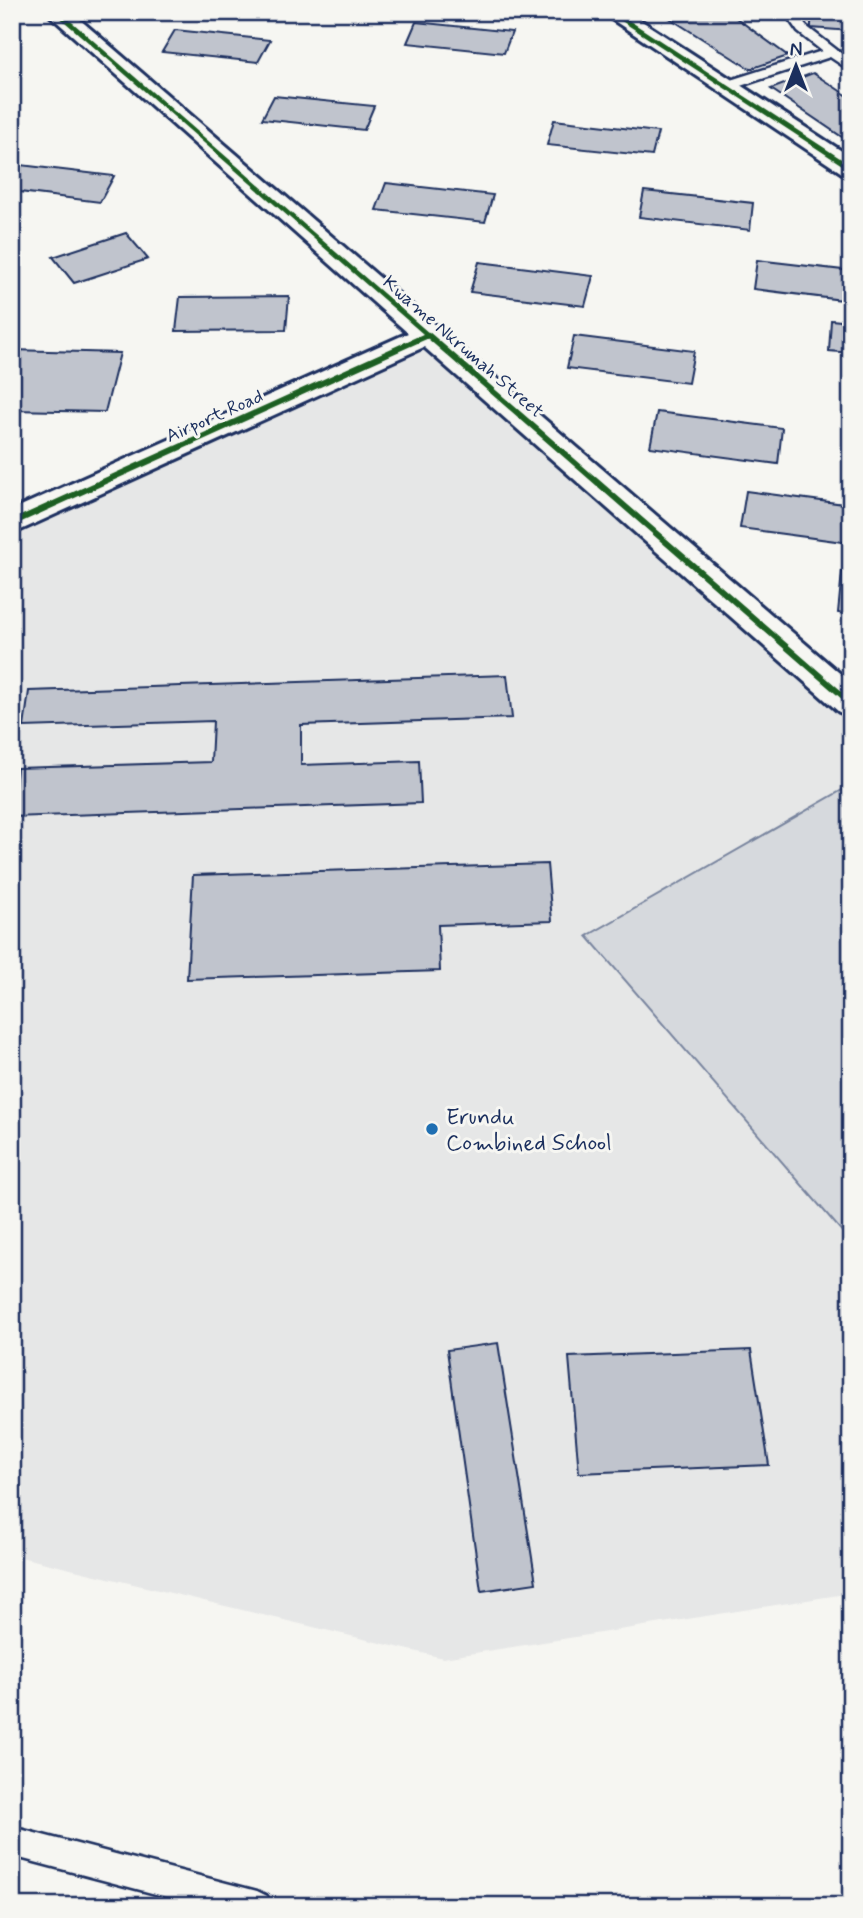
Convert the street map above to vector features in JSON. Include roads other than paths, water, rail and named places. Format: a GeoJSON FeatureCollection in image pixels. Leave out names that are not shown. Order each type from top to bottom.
{"type":"FeatureCollection","features":[{"type":"Feature","properties":{"kind":"street","name":"Kwame Nkrumah Street"},"geometry":{"type":"LineString","coordinates":[[57,12],[851,703]]}},
{"type":"Feature","properties":{"kind":"street"},"geometry":{"type":"LineString","coordinates":[[612,12],[851,168]]}},
{"type":"Feature","properties":{"kind":"street","name":"Airport Road"},"geometry":{"type":"LineString","coordinates":[[12,523],[428,335]]}},
{"type":"Feature","properties":{"kind":"lane"},"geometry":{"type":"LineString","coordinates":[[790,12],[802,29],[851,67]]}},
{"type":"Feature","properties":{"kind":"lane"},"geometry":{"type":"LineString","coordinates":[[726,86],[831,52]]}},
{"type":"Feature","properties":{"kind":"lane"},"geometry":{"type":"LineString","coordinates":[[12,1841],[257,1906]]}},
{"type":"Feature","properties":{"kind":"place","name":"Erundu Combined School"},"geometry":{"type":"Point","coordinates":[432,1129]}}]}
